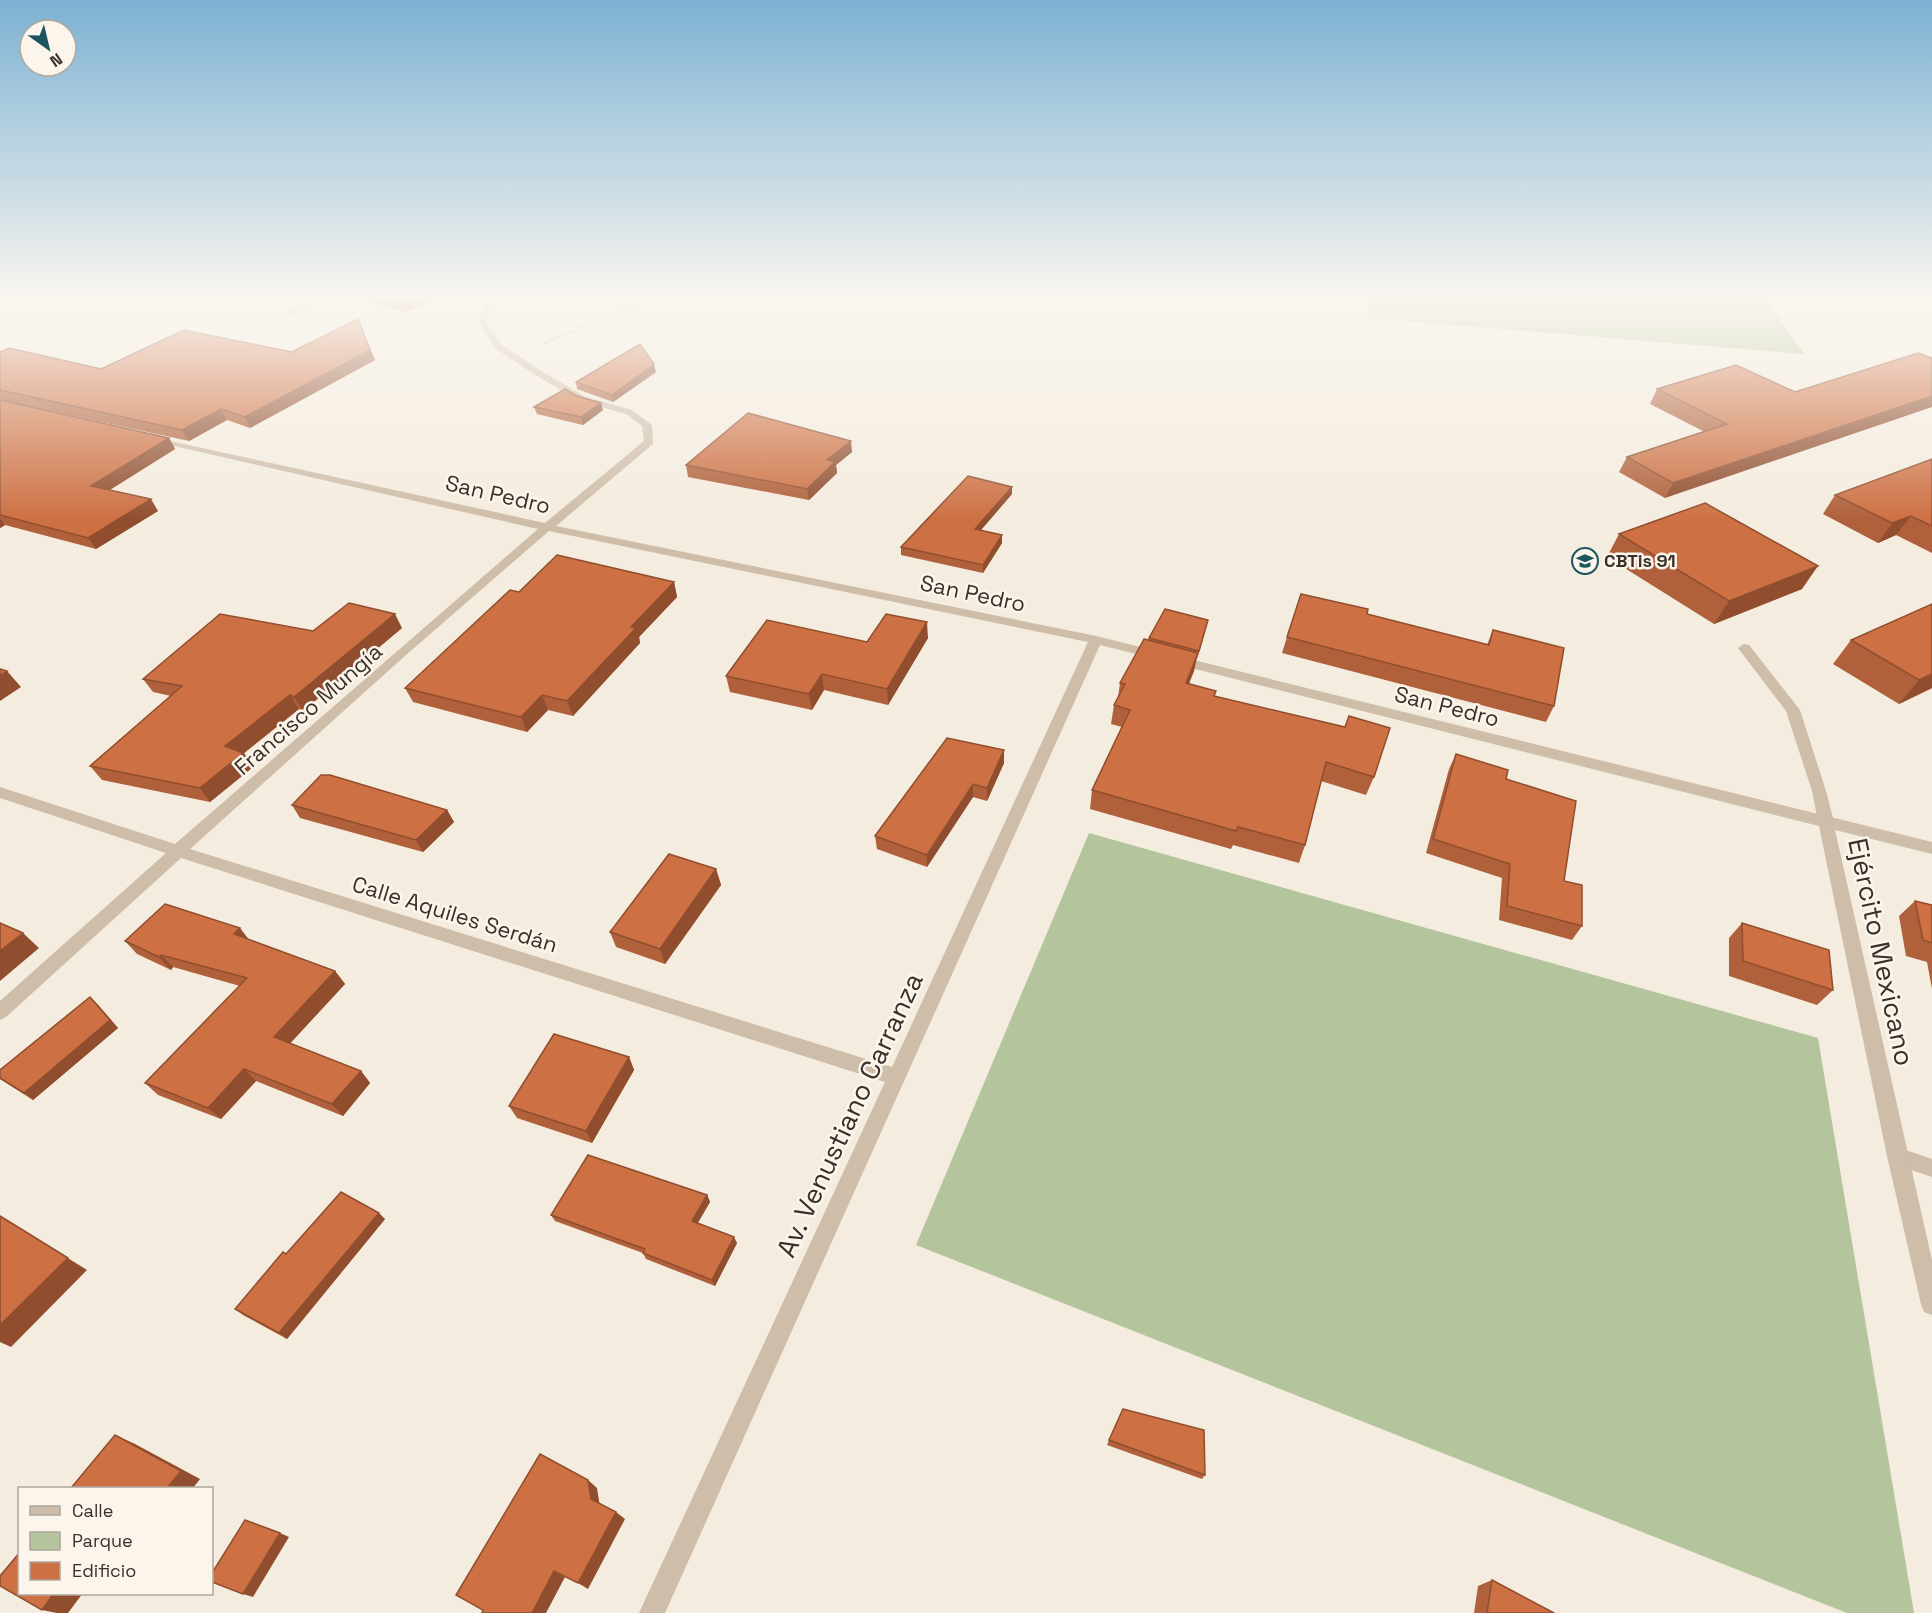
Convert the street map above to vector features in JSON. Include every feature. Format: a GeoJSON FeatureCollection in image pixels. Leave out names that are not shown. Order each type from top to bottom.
{"type":"FeatureCollection","features":[{"type":"Feature","properties":{"kind":"street","name":"Francisco Mungía"},"geometry":{"type":"LineString","coordinates":[[0,1012],[178,851],[546,526],[649,442],[647,425],[629,412],[583,399],[537,370]]}},
{"type":"Feature","properties":{"kind":"street","name":"San Pedro"},"geometry":{"type":"LineString","coordinates":[[140,435],[546,526],[1096,640],[1932,848]]}},
{"type":"Feature","properties":{"kind":"street","name":"Av. Venustiano Carranza"},"geometry":{"type":"LineString","coordinates":[[652,1613],[1096,640]]}},
{"type":"Feature","properties":{"kind":"street","name":"Ejército Mexicano"},"geometry":{"type":"LineString","coordinates":[[1743,648],[1793,710],[1819,791],[1897,1156],[1932,1304]]}},
{"type":"Feature","properties":{"kind":"street","name":"Calle Aquiles Serdán"},"geometry":{"type":"LineString","coordinates":[[0,792],[178,851],[897,1077]]}},
{"type":"Feature","properties":{"kind":"street"},"geometry":{"type":"LineString","coordinates":[[1897,1156],[1932,1168]]}},
{"type":"Feature","properties":{"kind":"green space"},"geometry":{"type":"Polygon","coordinates":[[[1089,833],[1818,1038],[1914,1613],[1847,1613],[916,1245],[1089,833]]]}},
{"type":"Feature","properties":{"kind":"building"},"geometry":{"type":"Polygon","coordinates":[[[0,370],[332,370],[245,417],[221,409],[182,430],[0,390],[0,370]]]}},
{"type":"Feature","properties":{"kind":"building"},"geometry":{"type":"Polygon","coordinates":[[[596,370],[646,370],[612,395],[576,382],[596,370]]]}},
{"type":"Feature","properties":{"kind":"building"},"geometry":{"type":"Polygon","coordinates":[[[1719,370],[1748,370],[1795,392],[1864,370],[1932,370],[1932,396],[1673,483],[1627,457],[1727,424],[1657,389],[1719,370]]]}},
{"type":"Feature","properties":{"kind":"building"},"geometry":{"type":"Polygon","coordinates":[[[565,389],[577,396],[601,403],[581,417],[534,407],[565,389]]]}},
{"type":"Feature","properties":{"kind":"building"},"geometry":{"type":"Polygon","coordinates":[[[0,400],[169,438],[91,486],[151,499],[88,538],[0,515],[0,400]]]}},
{"type":"Feature","properties":{"kind":"building"},"geometry":{"type":"Polygon","coordinates":[[[748,413],[851,441],[827,460],[835,462],[807,489],[686,465],[748,413]]]}},
{"type":"Feature","properties":{"kind":"building"},"geometry":{"type":"Polygon","coordinates":[[[1932,459],[1932,526],[1911,516],[1892,523],[1835,495],[1932,459]]]}},
{"type":"Feature","properties":{"kind":"building"},"geometry":{"type":"Polygon","coordinates":[[[968,476],[1012,487],[975,529],[1002,535],[983,565],[901,547],[968,476]]]}},
{"type":"Feature","properties":{"kind":"building"},"geometry":{"type":"Polygon","coordinates":[[[1705,503],[1818,566],[1729,601],[1619,534],[1705,503]]]}},
{"type":"Feature","properties":{"kind":"building"},"geometry":{"type":"Polygon","coordinates":[[[557,555],[674,582],[631,627],[636,628],[567,701],[542,695],[521,717],[405,688],[510,590],[519,592],[557,555]]]}},
{"type":"Feature","properties":{"kind":"building"},"geometry":{"type":"Polygon","coordinates":[[[1301,594],[1368,609],[1367,614],[1489,645],[1493,630],[1564,648],[1554,706],[1287,637],[1301,594]]]}},
{"type":"Feature","properties":{"kind":"building"},"geometry":{"type":"Polygon","coordinates":[[[349,603],[395,614],[294,697],[290,695],[225,746],[243,753],[200,788],[90,766],[182,686],[143,679],[220,614],[313,631],[349,603]]]}},
{"type":"Feature","properties":{"kind":"building"},"geometry":{"type":"Polygon","coordinates":[[[1932,604],[1932,674],[1919,680],[1851,640],[1932,604]]]}},
{"type":"Feature","properties":{"kind":"building"},"geometry":{"type":"Polygon","coordinates":[[[1165,609],[1208,620],[1199,651],[1149,638],[1165,609]]]}},
{"type":"Feature","properties":{"kind":"building"},"geometry":{"type":"Polygon","coordinates":[[[886,614],[927,622],[887,689],[822,674],[809,694],[726,676],[767,620],[867,642],[886,614]]]}},
{"type":"Feature","properties":{"kind":"building"},"geometry":{"type":"Polygon","coordinates":[[[1144,639],[1198,653],[1186,683],[1216,691],[1214,696],[1345,727],[1349,716],[1390,728],[1374,777],[1326,762],[1305,845],[1238,827],[1236,831],[1092,790],[1130,710],[1114,705],[1125,684],[1120,683],[1144,639]]]}},
{"type":"Feature","properties":{"kind":"building"},"geometry":{"type":"Polygon","coordinates":[[[0,669],[7,671],[0,676],[0,669]]]}},
{"type":"Feature","properties":{"kind":"building"},"geometry":{"type":"Polygon","coordinates":[[[947,738],[1004,750],[987,788],[973,784],[927,855],[875,836],[947,738]]]}},
{"type":"Feature","properties":{"kind":"building"},"geometry":{"type":"Polygon","coordinates":[[[1456,754],[1508,770],[1506,779],[1576,801],[1564,881],[1582,885],[1582,926],[1507,906],[1510,864],[1433,839],[1456,754]]]}},
{"type":"Feature","properties":{"kind":"building"},"geometry":{"type":"Polygon","coordinates":[[[321,775],[330,775],[447,810],[416,840],[292,805],[321,775]]]}},
{"type":"Feature","properties":{"kind":"building"},"geometry":{"type":"Polygon","coordinates":[[[669,854],[716,869],[660,949],[610,932],[669,854]]]}},
{"type":"Feature","properties":{"kind":"building"},"geometry":{"type":"Polygon","coordinates":[[[1915,901],[1932,905],[1932,943],[1923,940],[1915,901]]]}},
{"type":"Feature","properties":{"kind":"building"},"geometry":{"type":"Polygon","coordinates":[[[165,904],[240,928],[234,934],[335,971],[274,1037],[361,1071],[332,1104],[244,1069],[208,1108],[145,1083],[247,978],[161,955],[159,957],[125,941],[165,904]]]}},
{"type":"Feature","properties":{"kind":"building"},"geometry":{"type":"Polygon","coordinates":[[[0,923],[23,933],[0,951],[0,923]]]}},
{"type":"Feature","properties":{"kind":"building"},"geometry":{"type":"Polygon","coordinates":[[[1742,923],[1829,950],[1833,990],[1743,961],[1742,923]]]}},
{"type":"Feature","properties":{"kind":"building"},"geometry":{"type":"Polygon","coordinates":[[[90,997],[110,1020],[24,1093],[0,1078],[0,1070],[90,997]]]}},
{"type":"Feature","properties":{"kind":"building"},"geometry":{"type":"Polygon","coordinates":[[[554,1034],[629,1057],[586,1131],[509,1106],[554,1034]]]}},
{"type":"Feature","properties":{"kind":"building"},"geometry":{"type":"Polygon","coordinates":[[[588,1155],[707,1195],[692,1221],[734,1237],[712,1280],[643,1253],[645,1249],[551,1215],[588,1155]]]}},
{"type":"Feature","properties":{"kind":"building"},"geometry":{"type":"Polygon","coordinates":[[[341,1192],[379,1213],[279,1333],[235,1309],[283,1252],[286,1254],[341,1192]]]}},
{"type":"Feature","properties":{"kind":"building"},"geometry":{"type":"Polygon","coordinates":[[[0,1216],[68,1258],[0,1325],[0,1216]]]}},
{"type":"Feature","properties":{"kind":"building"},"geometry":{"type":"Polygon","coordinates":[[[1123,1409],[1204,1430],[1205,1475],[1109,1440],[1123,1409]]]}},
{"type":"Feature","properties":{"kind":"building"},"geometry":{"type":"Polygon","coordinates":[[[115,1435],[181,1471],[168,1487],[72,1487],[115,1435]]]}},
{"type":"Feature","properties":{"kind":"building"},"geometry":{"type":"Polygon","coordinates":[[[540,1454],[588,1480],[591,1499],[616,1512],[578,1583],[554,1571],[532,1613],[482,1613],[483,1610],[456,1595],[540,1454]]]}},
{"type":"Feature","properties":{"kind":"building"},"geometry":{"type":"Polygon","coordinates":[[[245,1520],[280,1533],[243,1594],[213,1582],[213,1571],[245,1520]]]}},
{"type":"Feature","properties":{"kind":"building"},"geometry":{"type":"Polygon","coordinates":[[[18,1554],[18,1595],[53,1595],[42,1610],[0,1586],[0,1576],[18,1554]]]}},
{"type":"Feature","properties":{"kind":"building"},"geometry":{"type":"Polygon","coordinates":[[[1492,1580],[1554,1613],[1487,1613],[1492,1580]]]}},
{"type":"Feature","properties":{"kind":"place","name":"CBTis 91"},"geometry":{"type":"Point","coordinates":[1585,561]}}]}
